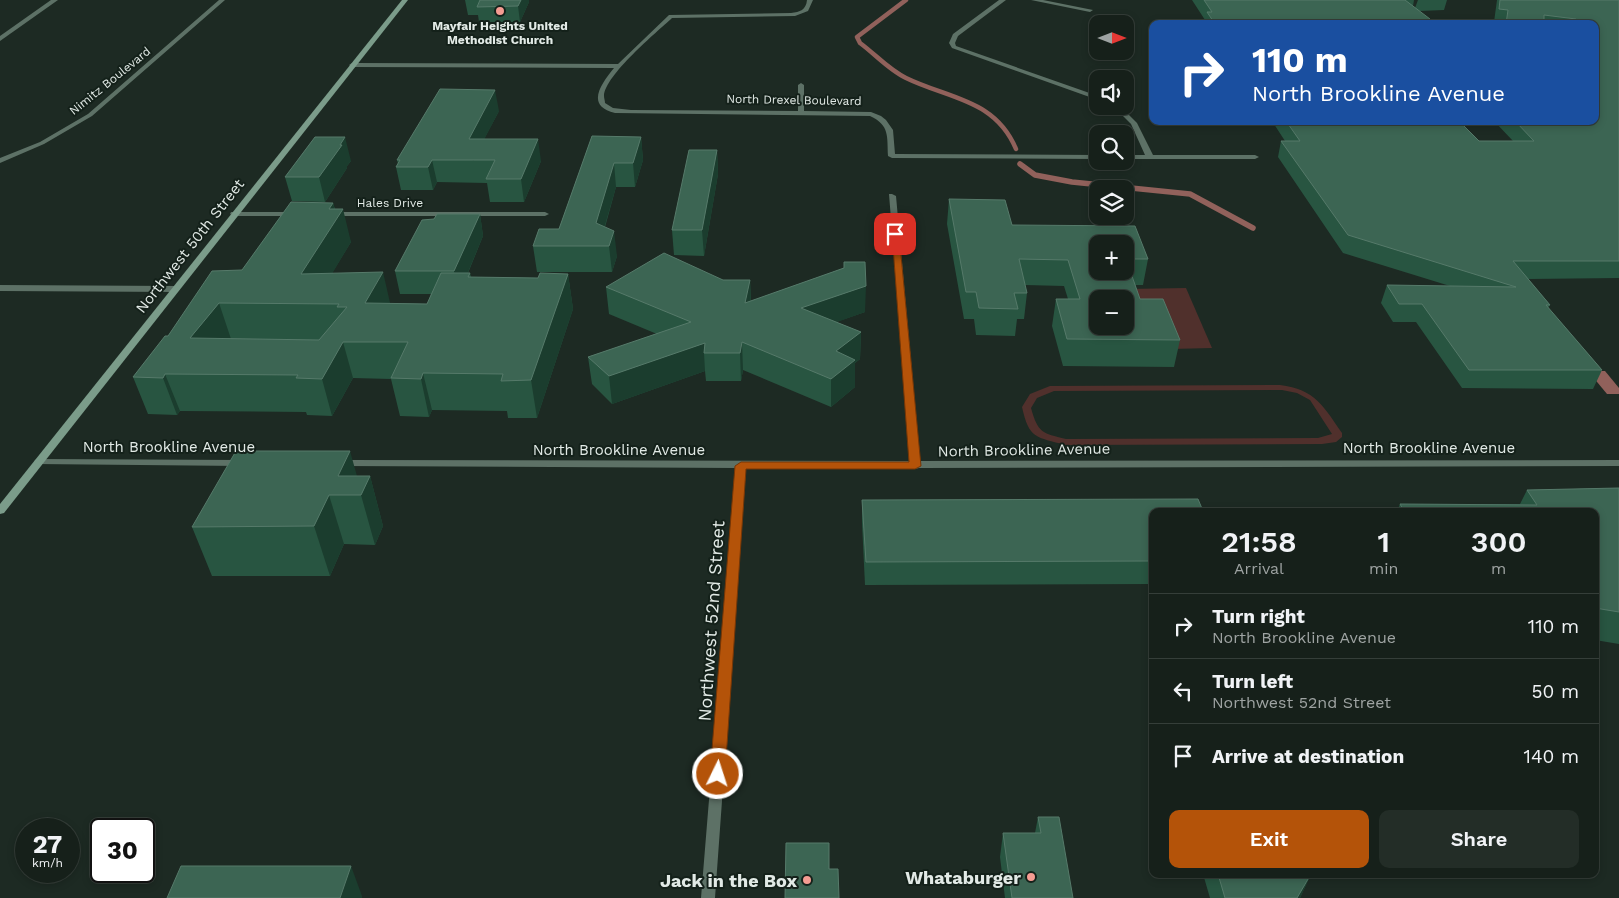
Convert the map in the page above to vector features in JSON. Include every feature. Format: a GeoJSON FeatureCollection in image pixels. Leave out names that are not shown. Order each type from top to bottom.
{"type":"FeatureCollection","features":[{"type":"Feature","properties":{"kind":"main road","name":"Northwest 50th Street"},"geometry":{"type":"LineString","coordinates":[[0,511],[405,0]]}},
{"type":"Feature","properties":{"kind":"street"},"geometry":{"type":"LineString","coordinates":[[0,39],[55,0]]}},
{"type":"Feature","properties":{"kind":"street","name":"Nimitz Boulevard"},"geometry":{"type":"LineString","coordinates":[[0,161],[60,134],[90,116],[222,0]]}},
{"type":"Feature","properties":{"kind":"street"},"geometry":{"type":"LineString","coordinates":[[352,65],[618,66],[671,16],[791,15],[805,12],[810,0]]}},
{"type":"Feature","properties":{"kind":"street"},"geometry":{"type":"LineString","coordinates":[[1003,0],[955,35],[952,39],[954,47],[1089,95]]}},
{"type":"Feature","properties":{"kind":"street"},"geometry":{"type":"LineString","coordinates":[[1034,0],[1090,10]]}},
{"type":"Feature","properties":{"kind":"street","name":"North Drexel Boulevard"},"geometry":{"type":"LineString","coordinates":[[618,66],[606,84],[600,100],[602,105],[608,108],[631,112],[861,112],[880,117],[889,125],[892,156],[1089,157]]}},
{"type":"Feature","properties":{"kind":"street"},"geometry":{"type":"LineString","coordinates":[[800,112],[801,85]]}},
{"type":"Feature","properties":{"kind":"street"},"geometry":{"type":"LineString","coordinates":[[1126,115],[1134,123],[1150,157]]}},
{"type":"Feature","properties":{"kind":"street"},"geometry":{"type":"LineString","coordinates":[[1134,157],[1255,157]]}},
{"type":"Feature","properties":{"kind":"street"},"geometry":{"type":"LineString","coordinates":[[892,196],[915,466]]}},
{"type":"Feature","properties":{"kind":"street"},"geometry":{"type":"LineString","coordinates":[[234,214],[302,214]]}},
{"type":"Feature","properties":{"kind":"street","name":"Hales Drive"},"geometry":{"type":"LineString","coordinates":[[322,214],[545,214]]}},
{"type":"Feature","properties":{"kind":"street"},"geometry":{"type":"LineString","coordinates":[[0,288],[176,289]]}},
{"type":"Feature","properties":{"kind":"street","name":"North Brookline Avenue"},"geometry":{"type":"LineString","coordinates":[[39,462],[257,463]]}},
{"type":"Feature","properties":{"kind":"street","name":"North Brookline Avenue"},"geometry":{"type":"LineString","coordinates":[[325,463],[915,466],[1271,462],[1619,463]]}},
{"type":"Feature","properties":{"kind":"street","name":"Northwest 52nd Street"},"geometry":{"type":"LineString","coordinates":[[708,898],[741,466]]}},
{"type":"Feature","properties":{"kind":"shaded area"},"geometry":{"type":"Polygon","coordinates":[[[1186,288],[1212,348],[1171,349],[1134,299],[1134,290],[1127,289],[1186,288]]]}},
{"type":"Feature","properties":{"kind":"shaded area"},"geometry":{"type":"Polygon","coordinates":[[[1588,371],[1605,371],[1619,388],[1619,394],[1607,394],[1588,371]]]}},
{"type":"Feature","properties":{"kind":"shaded area"},"geometry":{"type":"Polygon","coordinates":[[[1280,385],[1292,387],[1310,395],[1324,407],[1342,433],[1342,437],[1336,442],[1322,444],[1066,445],[1035,435],[1028,425],[1022,407],[1030,394],[1050,386],[1280,385]],[[1282,390],[1054,391],[1037,398],[1031,408],[1036,423],[1042,431],[1066,439],[1318,438],[1332,434],[1310,400],[1297,393],[1282,390]]]}},
{"type":"Feature","properties":{"kind":"building"},"geometry":{"type":"Polygon","coordinates":[[[480,0],[521,0],[518,6],[477,7],[480,0]]]}},
{"type":"Feature","properties":{"kind":"building"},"geometry":{"type":"Polygon","coordinates":[[[1204,0],[1405,0],[1430,20],[1212,20],[1207,12],[1212,12],[1204,0]]]}},
{"type":"Feature","properties":{"kind":"building"},"geometry":{"type":"Polygon","coordinates":[[[1500,0],[1619,0],[1619,261],[1513,261],[1550,305],[1546,305],[1602,370],[1469,370],[1422,304],[1399,304],[1387,285],[1516,287],[1348,235],[1281,141],[1300,141],[1289,125],[1463,125],[1479,141],[1534,141],[1519,125],[1599,125],[1599,20],[1576,20],[1544,15],[1544,20],[1507,20],[1508,10],[1499,9],[1500,0]]]}},
{"type":"Feature","properties":{"kind":"building"},"geometry":{"type":"Polygon","coordinates":[[[440,89],[495,90],[469,139],[538,139],[521,179],[486,179],[495,160],[432,160],[428,167],[396,167],[400,160],[397,160],[440,89]]]}},
{"type":"Feature","properties":{"kind":"building"},"geometry":{"type":"Polygon","coordinates":[[[592,136],[641,137],[633,163],[614,163],[596,223],[614,231],[609,246],[533,246],[539,229],[559,229],[592,136]]]}},
{"type":"Feature","properties":{"kind":"building"},"geometry":{"type":"Polygon","coordinates":[[[315,137],[345,137],[340,145],[342,145],[319,177],[285,177],[315,137]]]}},
{"type":"Feature","properties":{"kind":"building"},"geometry":{"type":"Polygon","coordinates":[[[689,150],[717,150],[702,230],[672,230],[689,150]]]}},
{"type":"Feature","properties":{"kind":"building"},"geometry":{"type":"Polygon","coordinates":[[[949,199],[1005,200],[1012,225],[1135,226],[1148,259],[1134,259],[1134,235],[1089,235],[1089,280],[1133,280],[1140,299],[1163,299],[1180,340],[1067,339],[1056,299],[1080,299],[1068,260],[1019,259],[1027,293],[1014,293],[1018,309],[979,308],[976,292],[966,292],[949,199]]]}},
{"type":"Feature","properties":{"kind":"building"},"geometry":{"type":"Polygon","coordinates":[[[291,202],[333,203],[329,209],[343,209],[301,274],[383,272],[365,303],[427,304],[441,273],[470,273],[468,277],[538,278],[540,273],[568,274],[531,380],[501,381],[503,374],[423,373],[421,379],[391,378],[408,342],[343,342],[322,379],[296,378],[298,375],[165,374],[163,378],[133,377],[165,336],[168,336],[212,271],[242,270],[291,202]],[[219,303],[190,338],[319,340],[347,307],[337,307],[339,304],[219,303]]]}},
{"type":"Feature","properties":{"kind":"building"},"geometry":{"type":"Polygon","coordinates":[[[437,214],[480,214],[454,271],[395,271],[422,220],[434,219],[437,214]]]}},
{"type":"Feature","properties":{"kind":"building"},"geometry":{"type":"Polygon","coordinates":[[[664,253],[723,280],[750,280],[745,303],[844,268],[844,262],[865,262],[866,286],[801,308],[861,332],[836,351],[855,360],[831,379],[742,342],[740,353],[704,353],[705,343],[609,376],[588,357],[691,322],[606,287],[664,253]]]}},
{"type":"Feature","properties":{"kind":"building"},"geometry":{"type":"Polygon","coordinates":[[[236,451],[350,451],[338,476],[370,476],[361,495],[329,495],[314,526],[192,527],[236,451]]]}},
{"type":"Feature","properties":{"kind":"building"},"geometry":{"type":"Polygon","coordinates":[[[1619,488],[1619,612],[1599,609],[1599,508],[1402,508],[1400,504],[1537,505],[1527,490],[1619,488]]]}},
{"type":"Feature","properties":{"kind":"building"},"geometry":{"type":"Polygon","coordinates":[[[1198,499],[1202,508],[1149,508],[1149,561],[866,562],[862,500],[1198,499]]]}},
{"type":"Feature","properties":{"kind":"building"},"geometry":{"type":"Polygon","coordinates":[[[1038,817],[1059,817],[1073,898],[1012,898],[1003,833],[1041,833],[1038,817]]]}},
{"type":"Feature","properties":{"kind":"building"},"geometry":{"type":"Polygon","coordinates":[[[786,843],[829,843],[829,869],[838,869],[839,898],[785,898],[786,843]]]}},
{"type":"Feature","properties":{"kind":"building"},"geometry":{"type":"Polygon","coordinates":[[[181,866],[351,866],[340,898],[167,898],[181,866]]]}},
{"type":"Feature","properties":{"kind":"building"},"geometry":{"type":"Polygon","coordinates":[[[1219,878],[1309,878],[1297,898],[1225,898],[1219,878]]]}},
{"type":"Feature","properties":{"kind":"waterway"},"geometry":{"type":"LineString","coordinates":[[906,0],[857,37],[860,43],[900,75],[983,110],[1007,132],[1016,149]]}},
{"type":"Feature","properties":{"kind":"waterway"},"geometry":{"type":"LineString","coordinates":[[1020,164],[1035,175],[1072,182],[1190,194],[1253,228]]}},
{"type":"Feature","properties":{"kind":"place","name":"Mayfair Heights United Methodist Church"},"geometry":{"type":"Point","coordinates":[500,11]}},
{"type":"Feature","properties":{"kind":"place","name":"Whataburger"},"geometry":{"type":"Point","coordinates":[1031,877]}},
{"type":"Feature","properties":{"kind":"place","name":"Jack in the Box"},"geometry":{"type":"Point","coordinates":[807,880]}},
{"type":"Feature","properties":{"kind":"route"},"geometry":{"type":"LineString","coordinates":[[718,774],[741,466],[915,466],[895,234]]}}]}
